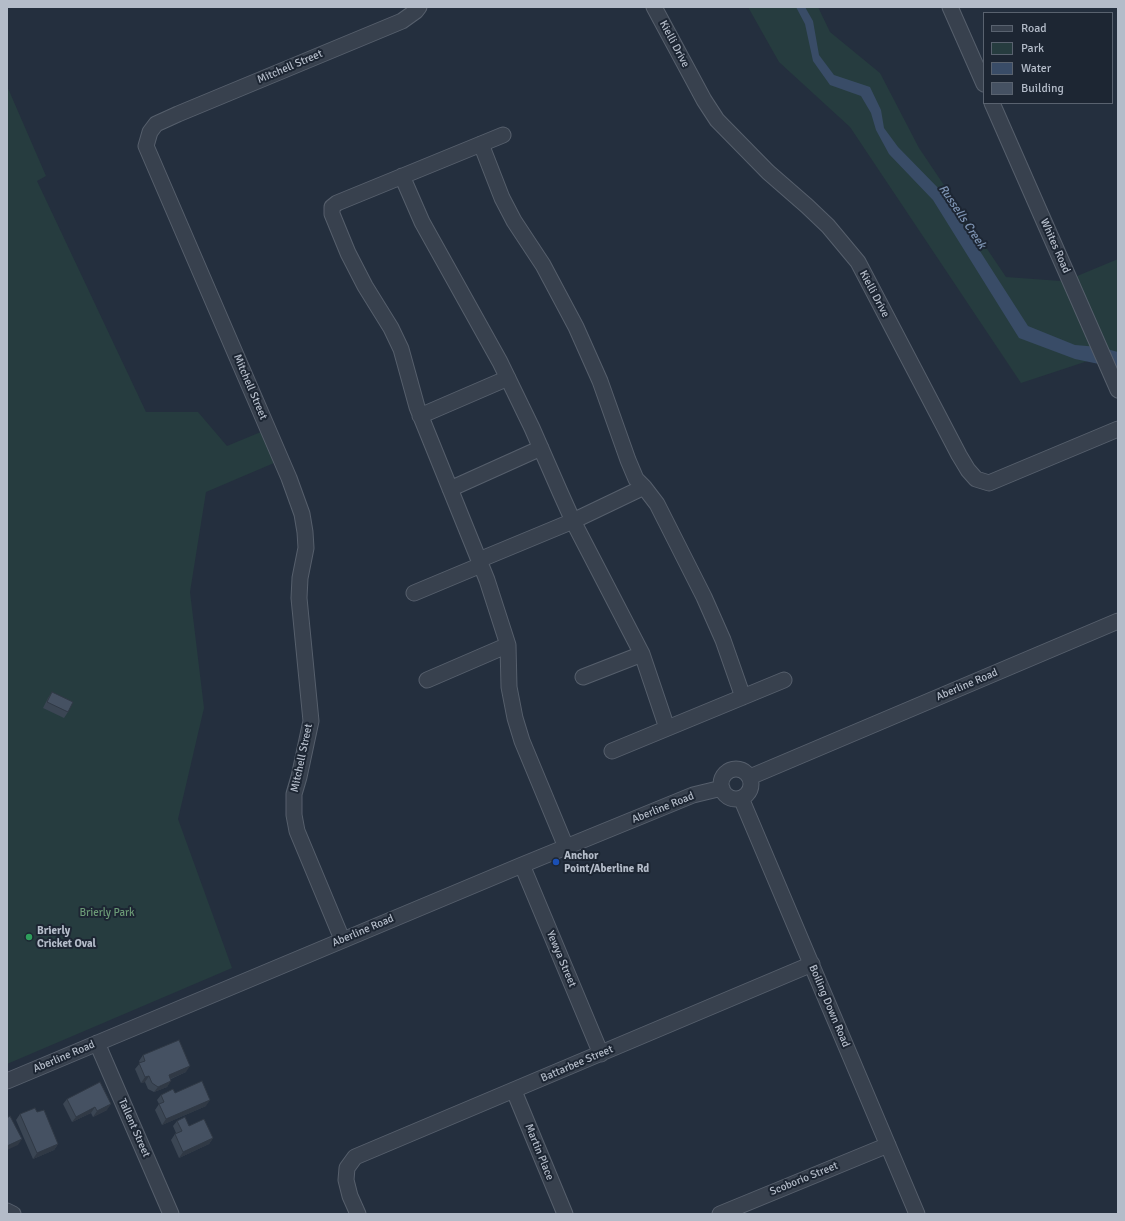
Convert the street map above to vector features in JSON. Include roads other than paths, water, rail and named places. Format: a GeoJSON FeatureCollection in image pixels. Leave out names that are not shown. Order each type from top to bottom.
{"type":"FeatureCollection","features":[{"type":"Feature","properties":{"kind":"street","name":"Mitchell Street"},"geometry":{"type":"LineString","coordinates":[[342,940],[297,831],[294,815],[294,794],[311,721],[299,598],[300,578],[306,548],[302,514],[289,478],[146,146],[150,132],[156,124],[402,20],[416,11],[418,7]]}},
{"type":"Feature","properties":{"kind":"street","name":"Kielli Drive"},"geometry":{"type":"LineString","coordinates":[[654,7],[716,120],[768,172],[828,226],[858,262],[959,455],[968,470],[976,479],[989,483],[1118,429]]}},
{"type":"Feature","properties":{"kind":"street"},"geometry":{"type":"LineString","coordinates":[[950,7],[983,82]]}},
{"type":"Feature","properties":{"kind":"street","name":"Whites Road"},"geometry":{"type":"LineString","coordinates":[[992,104],[1118,390]]}},
{"type":"Feature","properties":{"kind":"street"},"geometry":{"type":"LineString","coordinates":[[503,135],[337,203],[332,207],[332,214],[348,253],[365,286],[391,328],[401,349],[410,386],[420,416],[487,580],[508,645],[509,687],[515,718],[522,740],[566,847]]}},
{"type":"Feature","properties":{"kind":"street"},"geometry":{"type":"LineString","coordinates":[[481,144],[502,198],[514,221],[544,265],[576,327],[600,381],[636,480],[644,487],[657,504],[704,597],[723,640],[743,697]]}},
{"type":"Feature","properties":{"kind":"street"},"geometry":{"type":"LineString","coordinates":[[402,176],[422,222],[508,378],[574,521],[642,654],[667,728]]}},
{"type":"Feature","properties":{"kind":"street"},"geometry":{"type":"LineString","coordinates":[[420,416],[508,378]]}},
{"type":"Feature","properties":{"kind":"street"},"geometry":{"type":"LineString","coordinates":[[450,489],[541,448]]}},
{"type":"Feature","properties":{"kind":"street"},"geometry":{"type":"LineString","coordinates":[[414,593],[574,521],[644,487]]}},
{"type":"Feature","properties":{"kind":"street","name":"Aberline Road"},"geometry":{"type":"LineString","coordinates":[[750,777],[1118,622]]}},
{"type":"Feature","properties":{"kind":"street"},"geometry":{"type":"LineString","coordinates":[[427,680],[508,645]]}},
{"type":"Feature","properties":{"kind":"street"},"geometry":{"type":"LineString","coordinates":[[583,677],[642,654]]}},
{"type":"Feature","properties":{"kind":"street"},"geometry":{"type":"LineString","coordinates":[[612,751],[784,680]]}},
{"type":"Feature","properties":{"kind":"street"},"geometry":{"type":"LineString","coordinates":[[739,768],[748,773],[750,777],[751,787],[749,792],[741,798],[732,798],[724,792],[722,788],[722,778],[729,770],[739,768]]}},
{"type":"Feature","properties":{"kind":"street","name":"Aberline Road"},"geometry":{"type":"LineString","coordinates":[[7,1081],[522,865],[694,795],[722,788]]}},
{"type":"Feature","properties":{"kind":"street","name":"Boiling Down Road"},"geometry":{"type":"LineString","coordinates":[[741,798],[917,1214]]}},
{"type":"Feature","properties":{"kind":"street","name":"Yewya Street"},"geometry":{"type":"LineString","coordinates":[[522,865],[601,1054]]}},
{"type":"Feature","properties":{"kind":"street","name":"Battarbee Street"},"geometry":{"type":"LineString","coordinates":[[358,1214],[350,1196],[346,1180],[347,1168],[355,1157],[812,964]]}},
{"type":"Feature","properties":{"kind":"street","name":"Tallent Street"},"geometry":{"type":"LineString","coordinates":[[96,1043],[171,1214]]}},
{"type":"Feature","properties":{"kind":"street","name":"Martin Place"},"geometry":{"type":"LineString","coordinates":[[514,1090],[565,1214]]}},
{"type":"Feature","properties":{"kind":"street","name":"Scoborio Street"},"geometry":{"type":"LineString","coordinates":[[720,1214],[888,1145]]}},
{"type":"Feature","properties":{"kind":"street"},"geometry":{"type":"LineString","coordinates":[[7,1211],[13,1214]]}},
{"type":"Feature","properties":{"kind":"water"},"geometry":{"type":"Polygon","coordinates":[[[796,7],[805,7],[813,21],[819,55],[834,75],[870,87],[881,110],[884,128],[898,147],[942,192],[1028,326],[1075,345],[1099,347],[1118,352],[1118,368],[1075,359],[1019,338],[933,200],[889,154],[876,130],[871,113],[861,96],[830,85],[813,61],[805,24],[796,7]]]}},
{"type":"Feature","properties":{"kind":"place","name":"Anchor Point/Aberline Rd"},"geometry":{"type":"Point","coordinates":[556,862]}},
{"type":"Feature","properties":{"kind":"place","name":"Brierly Cricket Oval"},"geometry":{"type":"Point","coordinates":[29,937]}},
{"type":"Feature","properties":{"kind":"water label","name":"Russells Creek"},"geometry":{"type":"Point","coordinates":[962,217]}},
{"type":"Feature","properties":{"kind":"park label","name":"Brierly Park"},"geometry":{"type":"Point","coordinates":[107,913]}}]}
